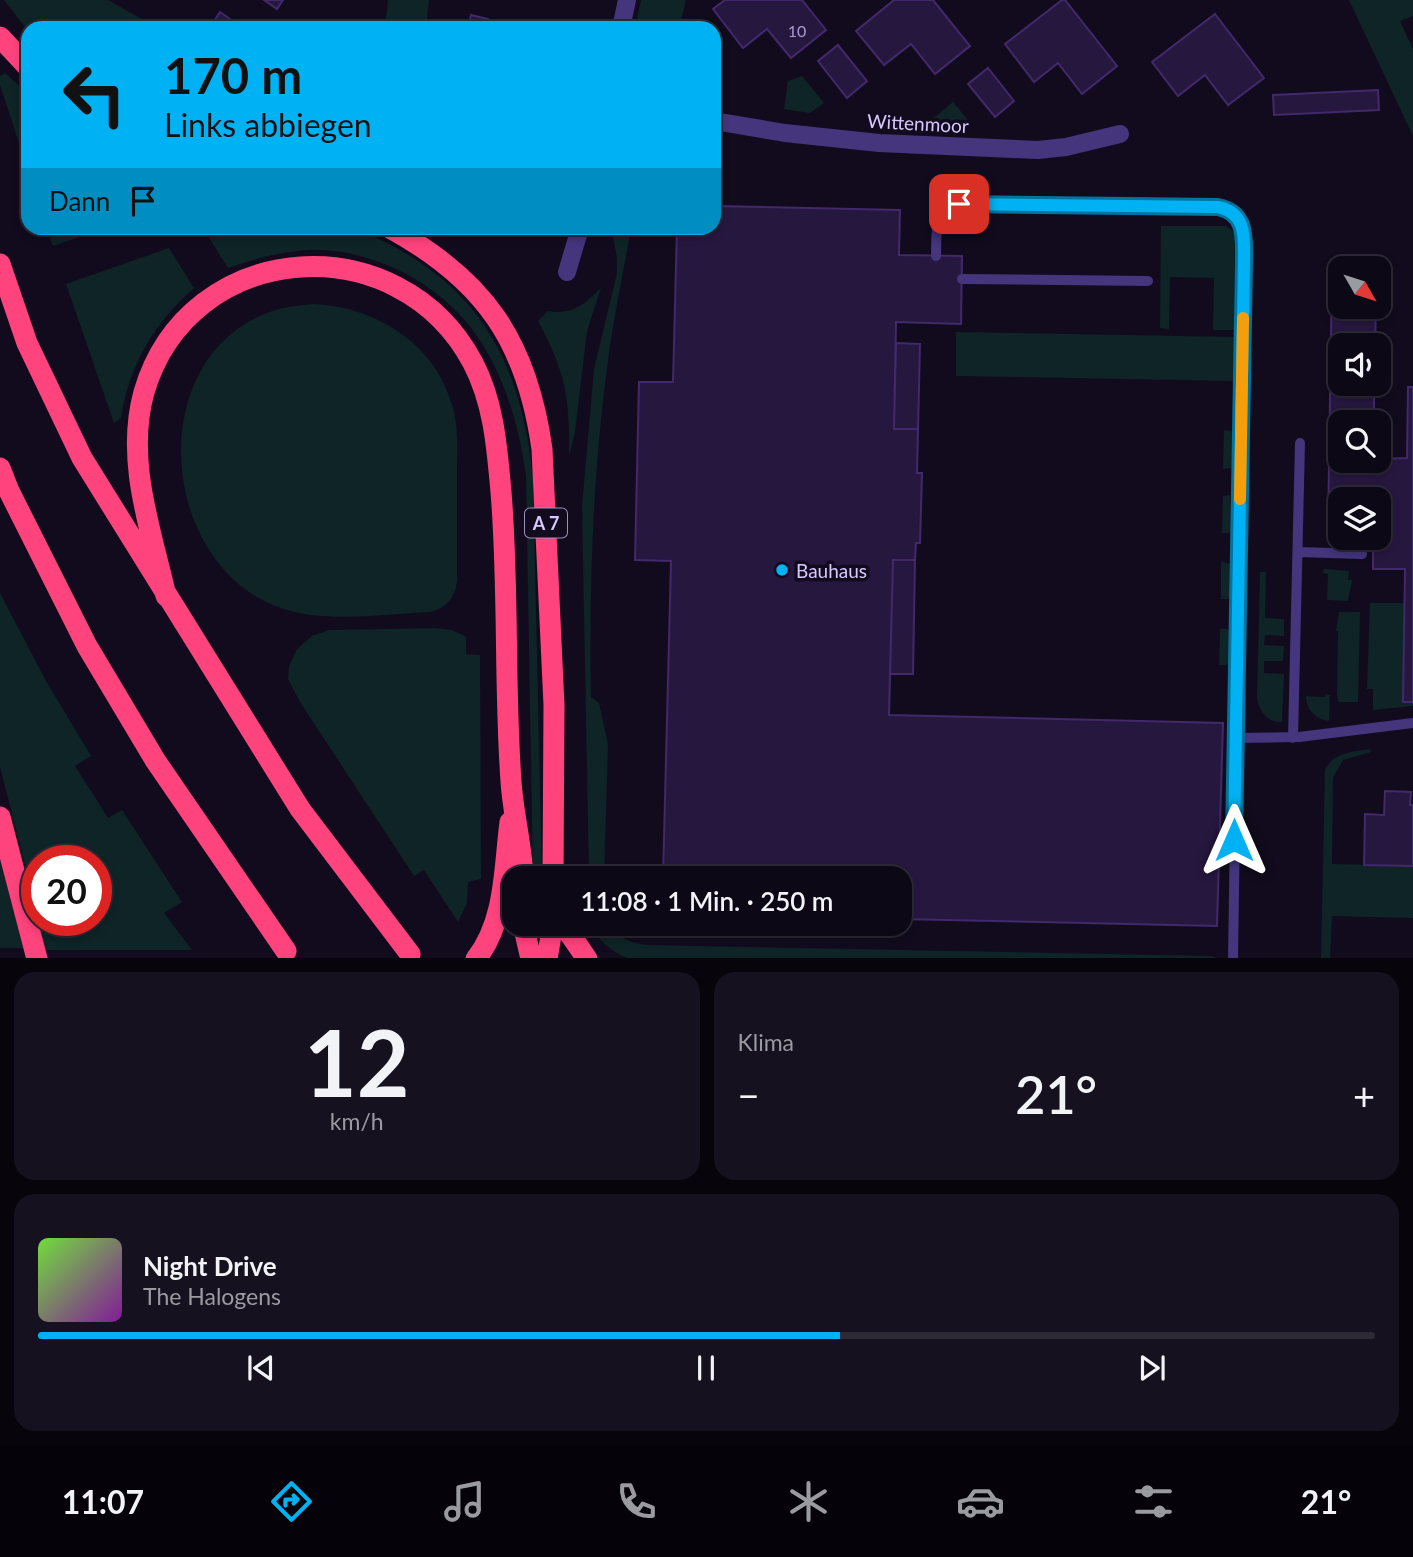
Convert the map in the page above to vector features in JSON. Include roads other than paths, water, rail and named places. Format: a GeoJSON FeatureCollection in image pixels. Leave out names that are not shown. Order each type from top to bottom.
{"type":"FeatureCollection","features":[{"type":"Feature","properties":{"kind":"highway"},"geometry":{"type":"LineString","coordinates":[[0,37],[21,60]]}},
{"type":"Feature","properties":{"kind":"highway","name":"A 7"},"geometry":{"type":"LineString","coordinates":[[402,235],[432,253],[477,293],[515,349],[529,381],[537,413],[542,449],[554,705],[553,866]]}},
{"type":"Feature","properties":{"kind":"highway"},"geometry":{"type":"LineString","coordinates":[[0,264],[27,342],[82,458],[300,809],[410,954]]}},
{"type":"Feature","properties":{"kind":"highway"},"geometry":{"type":"LineString","coordinates":[[166,596],[138,475],[136,442],[139,414],[150,378],[169,342],[186,320],[208,300],[230,286],[254,276],[306,266],[337,268],[379,278],[402,288],[425,305],[462,345],[486,392],[496,442],[504,532],[513,796],[522,866]]}},
{"type":"Feature","properties":{"kind":"highway"},"geometry":{"type":"LineString","coordinates":[[0,468],[21,515],[101,669],[155,760],[286,951]]}},
{"type":"Feature","properties":{"kind":"highway"},"geometry":{"type":"LineString","coordinates":[[476,958],[496,922],[513,796]]}},
{"type":"Feature","properties":{"kind":"highway"},"geometry":{"type":"LineString","coordinates":[[0,817],[37,958]]}},
{"type":"Feature","properties":{"kind":"highway"},"geometry":{"type":"LineString","coordinates":[[526,936],[531,958]]}},
{"type":"Feature","properties":{"kind":"highway"},"geometry":{"type":"LineString","coordinates":[[547,958],[551,936]]}},
{"type":"Feature","properties":{"kind":"highway"},"geometry":{"type":"LineString","coordinates":[[571,936],[587,958]]}},
{"type":"Feature","properties":{"kind":"street"},"geometry":{"type":"LineString","coordinates":[[622,21],[627,0]]}},
{"type":"Feature","properties":{"kind":"street","name":"Wittenmoor"},"geometry":{"type":"LineString","coordinates":[[721,122],[785,133],[879,143],[1038,150],[1120,134]]}},
{"type":"Feature","properties":{"kind":"street"},"geometry":{"type":"LineString","coordinates":[[567,272],[578,235]]}},
{"type":"Feature","properties":{"kind":"lane"},"geometry":{"type":"LineString","coordinates":[[936,256],[940,214],[948,207],[959,204],[1218,207],[1233,213],[1243,225],[1233,958]]}},
{"type":"Feature","properties":{"kind":"lane"},"geometry":{"type":"LineString","coordinates":[[962,279],[1148,281]]}},
{"type":"Feature","properties":{"kind":"lane"},"geometry":{"type":"LineString","coordinates":[[1293,738],[1300,443]]}},
{"type":"Feature","properties":{"kind":"lane"},"geometry":{"type":"LineString","coordinates":[[1298,552],[1362,554]]}},
{"type":"Feature","properties":{"kind":"lane"},"geometry":{"type":"LineString","coordinates":[[1235,738],[1293,738],[1413,723]]}},
{"type":"Feature","properties":{"kind":"place","name":"Bauhaus"},"geometry":{"type":"Point","coordinates":[782,570]}}]}
